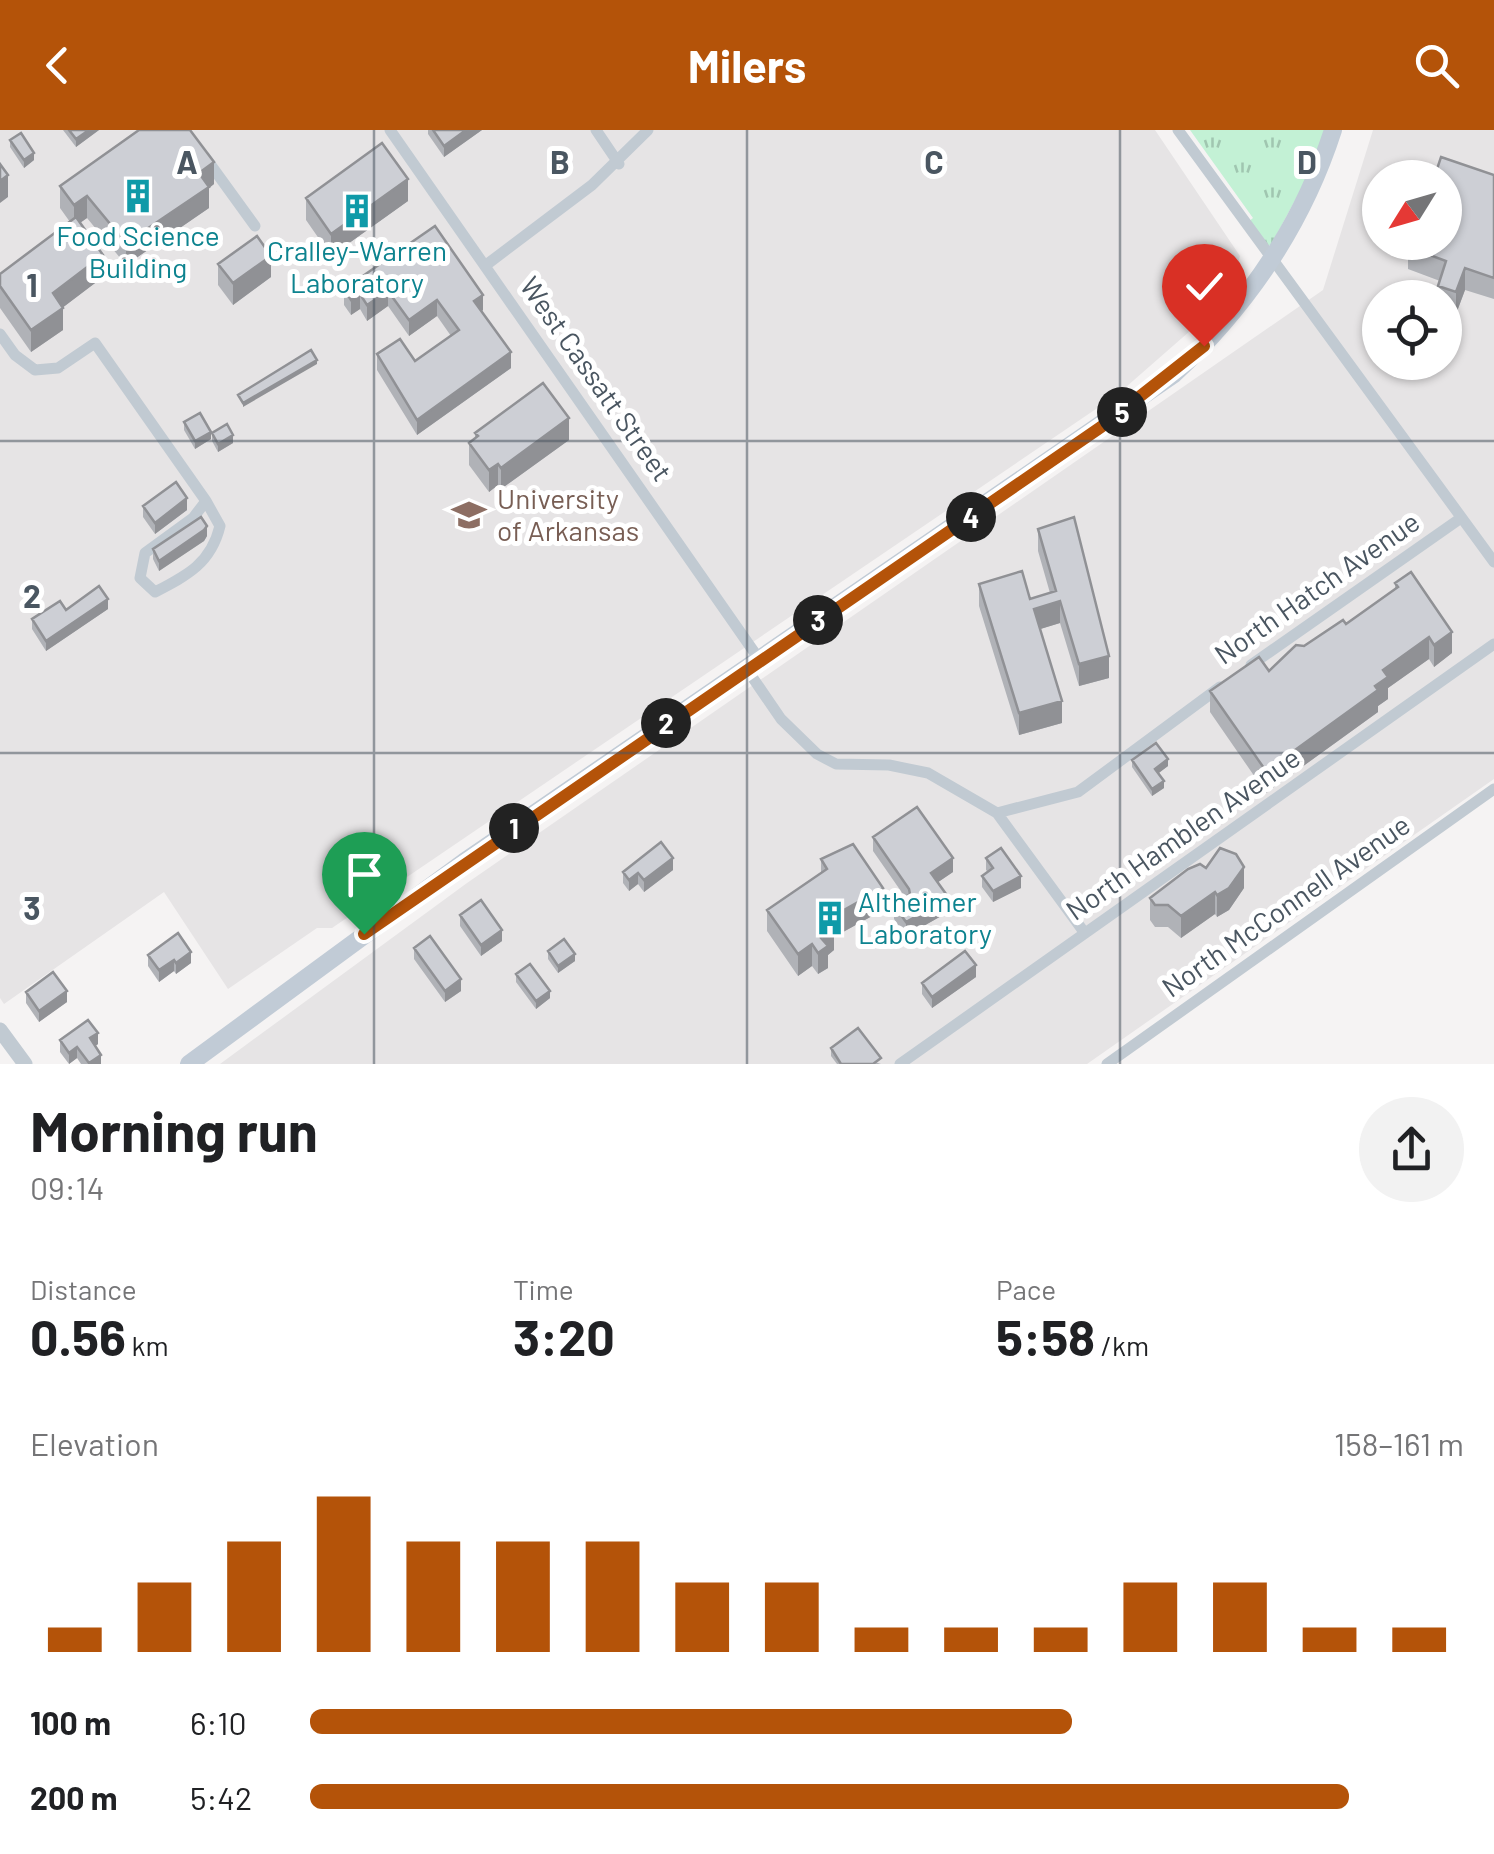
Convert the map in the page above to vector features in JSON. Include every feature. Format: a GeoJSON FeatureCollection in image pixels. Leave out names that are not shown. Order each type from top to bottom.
{"type":"FeatureCollection","features":[{"type":"Feature","properties":{"kind":"main road"},"geometry":{"type":"LineString","coordinates":[[189,1064],[464,862],[1174,374],[1238,309],[1271,261],[1306,200],[1333,130]]}},
{"type":"Feature","properties":{"kind":"street","name":"West Cassatt Street"},"geometry":{"type":"LineString","coordinates":[[390,130],[486,265],[753,663],[781,720],[817,754],[836,764],[889,765],[928,773],[997,812]]}},
{"type":"Feature","properties":{"kind":"street"},"geometry":{"type":"LineString","coordinates":[[596,130],[618,162]]}},
{"type":"Feature","properties":{"kind":"street"},"geometry":{"type":"LineString","coordinates":[[486,265],[559,212],[618,162],[648,130]]}},
{"type":"Feature","properties":{"kind":"street"},"geometry":{"type":"LineString","coordinates":[[1178,130],[1494,562]]}},
{"type":"Feature","properties":{"kind":"street"},"geometry":{"type":"LineString","coordinates":[[198,146],[255,226]]}},
{"type":"Feature","properties":{"kind":"street"},"geometry":{"type":"LineString","coordinates":[[0,334],[15,355],[34,370],[58,368],[95,343],[206,501],[220,526],[213,552],[190,574],[156,592],[140,578],[145,553],[193,518],[206,501]]}},
{"type":"Feature","properties":{"kind":"street","name":"North Hatch Avenue"},"geometry":{"type":"LineString","coordinates":[[1240,673],[1461,518]]}},
{"type":"Feature","properties":{"kind":"street","name":"North Hamblen Avenue"},"geometry":{"type":"LineString","coordinates":[[900,1064],[1084,932],[1122,911],[1494,644]]}},
{"type":"Feature","properties":{"kind":"street","name":"North Hatch Avenue"},"geometry":{"type":"LineString","coordinates":[[997,812],[1078,792],[1228,681]]}},
{"type":"Feature","properties":{"kind":"street","name":"North McConnell Avenue"},"geometry":{"type":"LineString","coordinates":[[1107,1064],[1494,789]]}},
{"type":"Feature","properties":{"kind":"street"},"geometry":{"type":"LineString","coordinates":[[997,812],[1084,932]]}},
{"type":"Feature","properties":{"kind":"street"},"geometry":{"type":"LineString","coordinates":[[0,1030],[25,1064]]}},
{"type":"Feature","properties":{"kind":"shaded area","name":"University of Arkansas"},"geometry":{"type":"Polygon","coordinates":[[[0,130],[1155,130],[1240,256],[1234,278],[1214,310],[1118,394],[332,928],[317,928],[228,989],[164,892],[4,1004],[0,998],[0,130]]]}},
{"type":"Feature","properties":{"kind":"shaded area"},"geometry":{"type":"Polygon","coordinates":[[[1373,130],[1494,130],[1494,779],[1087,1064],[220,1064],[467,883],[1323,290],[1362,165],[1362,260],[1462,260],[1462,160],[1364,160],[1373,130]]]}},
{"type":"Feature","properties":{"kind":"green space"},"geometry":{"type":"Polygon","coordinates":[[[1190,130],[1326,130],[1313,167],[1271,245],[1265,246],[1248,222],[1253,218],[1190,130]]]}},
{"type":"Feature","properties":{"kind":"building"},"geometry":{"type":"Polygon","coordinates":[[[69,130],[89,130],[76,139],[69,130]]]}},
{"type":"Feature","properties":{"kind":"building","name":"Food Science Building"},"geometry":{"type":"Polygon","coordinates":[[[139,130],[190,130],[214,162],[199,173],[209,187],[126,243],[87,196],[74,205],[60,186],[139,130]]]}},
{"type":"Feature","properties":{"kind":"building"},"geometry":{"type":"Polygon","coordinates":[[[433,130],[466,130],[444,146],[433,130]]]}},
{"type":"Feature","properties":{"kind":"building"},"geometry":{"type":"Polygon","coordinates":[[[21,133],[34,153],[24,160],[10,140],[21,133]]]}},
{"type":"Feature","properties":{"kind":"building"},"geometry":{"type":"Polygon","coordinates":[[[382,143],[408,179],[331,234],[306,198],[382,143]]]}},
{"type":"Feature","properties":{"kind":"building"},"geometry":{"type":"Polygon","coordinates":[[[0,164],[8,175],[0,181],[0,164]]]}},
{"type":"Feature","properties":{"kind":"building"},"geometry":{"type":"Polygon","coordinates":[[[1462,164],[1494,175],[1494,278],[1465,268],[1460,280],[1440,280],[1446,261],[1462,260],[1462,164]]]}},
{"type":"Feature","properties":{"kind":"building"},"geometry":{"type":"Polygon","coordinates":[[[76,217],[103,255],[53,293],[63,308],[31,330],[0,286],[0,274],[76,217]]]}},
{"type":"Feature","properties":{"kind":"building"},"geometry":{"type":"Polygon","coordinates":[[[435,226],[483,295],[474,301],[511,352],[417,420],[377,354],[400,339],[415,361],[459,330],[437,300],[409,320],[388,291],[367,305],[360,294],[351,300],[344,289],[435,226]]]}},
{"type":"Feature","properties":{"kind":"building"},"geometry":{"type":"Polygon","coordinates":[[[257,236],[271,256],[233,283],[218,264],[257,236]]]}},
{"type":"Feature","properties":{"kind":"building"},"geometry":{"type":"Polygon","coordinates":[[[311,350],[317,360],[243,403],[238,395],[311,350]]]}},
{"type":"Feature","properties":{"kind":"building"},"geometry":{"type":"Polygon","coordinates":[[[543,383],[569,418],[501,468],[498,464],[489,470],[469,443],[478,436],[475,433],[543,383]]]}},
{"type":"Feature","properties":{"kind":"building"},"geometry":{"type":"Polygon","coordinates":[[[200,413],[211,432],[195,441],[184,422],[200,413]]]}},
{"type":"Feature","properties":{"kind":"building"},"geometry":{"type":"Polygon","coordinates":[[[227,424],[233,435],[218,444],[212,433],[227,424]]]}},
{"type":"Feature","properties":{"kind":"building"},"geometry":{"type":"Polygon","coordinates":[[[176,482],[187,498],[155,523],[143,506],[176,482]]]}},
{"type":"Feature","properties":{"kind":"building"},"geometry":{"type":"Polygon","coordinates":[[[201,517],[207,526],[204,530],[159,561],[153,549],[201,517]]]}},
{"type":"Feature","properties":{"kind":"building"},"geometry":{"type":"Polygon","coordinates":[[[1074,517],[1109,656],[1079,664],[1060,601],[1034,609],[1062,701],[1019,713],[979,584],[1022,571],[1030,599],[1056,591],[1038,529],[1074,517]]]}},
{"type":"Feature","properties":{"kind":"building"},"geometry":{"type":"Polygon","coordinates":[[[1411,572],[1452,632],[1434,645],[1429,637],[1383,670],[1388,677],[1375,686],[1378,690],[1266,771],[1210,691],[1259,657],[1269,671],[1296,645],[1304,646],[1343,620],[1346,624],[1398,587],[1395,583],[1411,572]]]}},
{"type":"Feature","properties":{"kind":"building"},"geometry":{"type":"Polygon","coordinates":[[[99,586],[108,599],[46,641],[32,619],[60,601],[66,610],[99,586]]]}},
{"type":"Feature","properties":{"kind":"building"},"geometry":{"type":"Polygon","coordinates":[[[1156,743],[1168,759],[1155,769],[1164,781],[1152,789],[1132,760],[1156,743]]]}},
{"type":"Feature","properties":{"kind":"building"},"geometry":{"type":"Polygon","coordinates":[[[917,807],[953,858],[931,873],[946,894],[943,901],[906,922],[894,905],[910,894],[909,889],[873,837],[917,807]]]}},
{"type":"Feature","properties":{"kind":"building"},"geometry":{"type":"Polygon","coordinates":[[[661,842],[673,858],[644,880],[638,873],[629,880],[623,872],[661,842]]]}},
{"type":"Feature","properties":{"kind":"building"},"geometry":{"type":"Polygon","coordinates":[[[853,844],[883,888],[828,919],[834,929],[821,938],[828,946],[818,953],[812,944],[798,954],[767,910],[827,869],[821,859],[853,844]]]}},
{"type":"Feature","properties":{"kind":"building"},"geometry":{"type":"Polygon","coordinates":[[[1001,848],[1021,876],[993,891],[982,876],[993,868],[986,858],[1001,848]]]}},
{"type":"Feature","properties":{"kind":"building"},"geometry":{"type":"Polygon","coordinates":[[[1220,848],[1236,854],[1244,867],[1229,888],[1217,895],[1215,892],[1181,916],[1168,905],[1155,905],[1150,898],[1188,869],[1200,864],[1206,868],[1220,848]]]}},
{"type":"Feature","properties":{"kind":"building"},"geometry":{"type":"Polygon","coordinates":[[[481,900],[502,930],[481,945],[460,915],[481,900]]]}},
{"type":"Feature","properties":{"kind":"building"},"geometry":{"type":"Polygon","coordinates":[[[178,933],[191,952],[159,970],[148,955],[178,933]]]}},
{"type":"Feature","properties":{"kind":"building"},"geometry":{"type":"Polygon","coordinates":[[[430,936],[461,979],[445,991],[414,948],[430,936]]]}},
{"type":"Feature","properties":{"kind":"building"},"geometry":{"type":"Polygon","coordinates":[[[564,939],[575,954],[558,966],[548,951],[564,939]]]}},
{"type":"Feature","properties":{"kind":"building"},"geometry":{"type":"Polygon","coordinates":[[[965,951],[976,965],[932,997],[922,983],[965,951]]]}},
{"type":"Feature","properties":{"kind":"building"},"geometry":{"type":"Polygon","coordinates":[[[530,964],[550,991],[536,1001],[516,974],[530,964]]]}},
{"type":"Feature","properties":{"kind":"building"},"geometry":{"type":"Polygon","coordinates":[[[53,972],[67,991],[39,1011],[26,992],[53,972]]]}},
{"type":"Feature","properties":{"kind":"building"},"geometry":{"type":"Polygon","coordinates":[[[88,1020],[98,1033],[90,1038],[101,1055],[89,1063],[77,1047],[69,1053],[60,1040],[88,1020]]]}},
{"type":"Feature","properties":{"kind":"building"},"geometry":{"type":"Polygon","coordinates":[[[858,1028],[881,1058],[873,1064],[841,1064],[831,1048],[858,1028]]]}},
{"type":"Feature","properties":{"kind":"place","name":"Food Science Building"},"geometry":{"type":"Point","coordinates":[138,196]}},
{"type":"Feature","properties":{"kind":"place","name":"Cralley-Warren Laboratory"},"geometry":{"type":"Point","coordinates":[357,211]}},
{"type":"Feature","properties":{"kind":"place","name":"University of Arkansas"},"geometry":{"type":"Point","coordinates":[469,515]}},
{"type":"Feature","properties":{"kind":"place","name":"Altheimer Laboratory"},"geometry":{"type":"Point","coordinates":[830,918]}},
{"type":"Feature","properties":{"kind":"route"},"geometry":{"type":"LineString","coordinates":[[364,934],[1101,427],[1174,374],[1204,346]]}}]}
